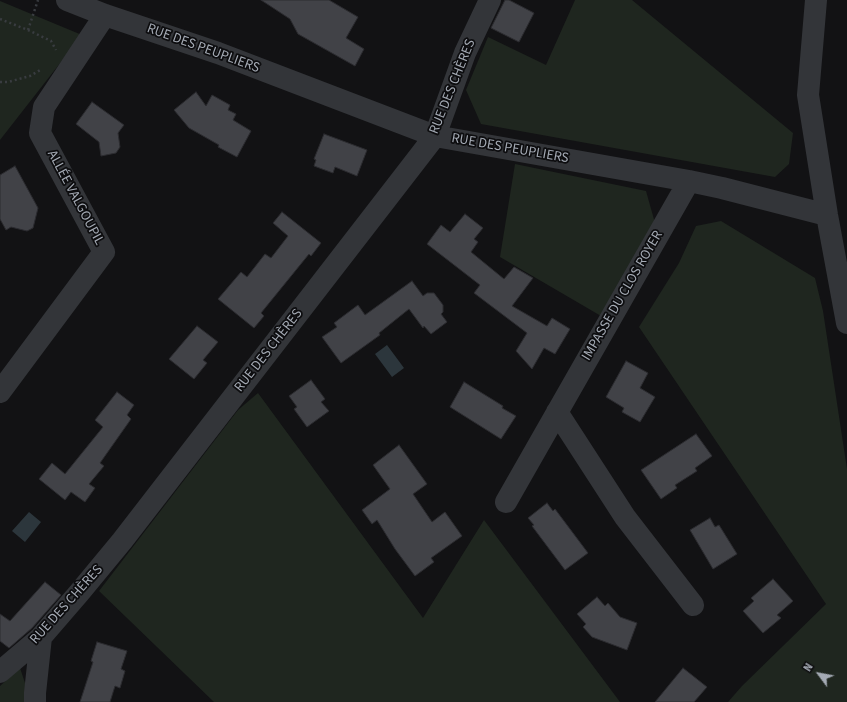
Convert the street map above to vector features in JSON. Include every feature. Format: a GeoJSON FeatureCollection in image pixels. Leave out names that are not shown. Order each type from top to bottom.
{"type":"FeatureCollection","features":[{"type":"Feature","properties":{"kind":"street","name":"RUE DES PEUPLIERS"},"geometry":{"type":"LineString","coordinates":[[67,0],[106,15],[218,53],[435,136],[689,181],[826,215]]}},
{"type":"Feature","properties":{"kind":"street","name":"RUE DES CHÈRES"},"geometry":{"type":"LineString","coordinates":[[0,672],[41,637],[80,593],[122,541],[435,136],[465,53],[490,0]]}},
{"type":"Feature","properties":{"kind":"street"},"geometry":{"type":"LineString","coordinates":[[816,0],[808,95],[826,215],[847,323]]}},
{"type":"Feature","properties":{"kind":"street","name":"ALLÉE VALGOUPIL"},"geometry":{"type":"LineString","coordinates":[[0,392],[104,252],[40,133],[44,107],[106,15]]}},
{"type":"Feature","properties":{"kind":"street","name":"IMPASSE DU CLOS ROYER"},"geometry":{"type":"LineString","coordinates":[[506,502],[689,181]]}},
{"type":"Feature","properties":{"kind":"street"},"geometry":{"type":"LineString","coordinates":[[557,412],[625,517],[693,605]]}},
{"type":"Feature","properties":{"kind":"street"},"geometry":{"type":"LineString","coordinates":[[35,702],[34,693],[41,637]]}},
{"type":"Feature","properties":{"kind":"path"},"geometry":{"type":"LineString","coordinates":[[28,30],[38,0]]}},
{"type":"Feature","properties":{"kind":"path"},"geometry":{"type":"LineString","coordinates":[[0,19],[51,41],[57,51],[54,56]]}},
{"type":"Feature","properties":{"kind":"path"},"geometry":{"type":"LineString","coordinates":[[0,82],[8,82],[30,76],[47,66]]}},
{"type":"Feature","properties":{"kind":"shaded area"},"geometry":{"type":"Polygon","coordinates":[[[575,0],[632,0],[793,133],[789,164],[775,177],[481,124],[466,90],[488,37],[546,65],[575,0]]]}},
{"type":"Feature","properties":{"kind":"shaded area"},"geometry":{"type":"Polygon","coordinates":[[[0,1],[82,35],[0,140],[0,1]]]}},
{"type":"Feature","properties":{"kind":"shaded area"},"geometry":{"type":"Polygon","coordinates":[[[515,164],[646,191],[655,223],[601,316],[500,257],[515,164]]]}},
{"type":"Feature","properties":{"kind":"shaded area"},"geometry":{"type":"Polygon","coordinates":[[[721,221],[815,278],[823,311],[847,469],[847,702],[728,702],[742,686],[826,604],[639,327],[679,263],[696,226],[721,221]]]}},
{"type":"Feature","properties":{"kind":"shaded area"},"geometry":{"type":"Polygon","coordinates":[[[387,345],[404,368],[392,377],[375,354],[387,345]]]}},
{"type":"Feature","properties":{"kind":"shaded area"},"geometry":{"type":"Polygon","coordinates":[[[258,393],[423,618],[484,520],[620,702],[214,702],[99,591],[238,410],[258,393]]]}},
{"type":"Feature","properties":{"kind":"shaded area"},"geometry":{"type":"Polygon","coordinates":[[[29,512],[41,522],[25,542],[12,531],[29,512]]]}},
{"type":"Feature","properties":{"kind":"shaded area"},"geometry":{"type":"Polygon","coordinates":[[[20,668],[25,683],[25,702],[0,702],[0,686],[20,668]]]}},
{"type":"Feature","properties":{"kind":"building"},"geometry":{"type":"Polygon","coordinates":[[[261,0],[329,0],[358,17],[346,38],[364,49],[355,66],[298,34],[290,19],[261,0]]]}},
{"type":"Feature","properties":{"kind":"building"},"geometry":{"type":"Polygon","coordinates":[[[505,0],[509,0],[534,13],[519,42],[491,28],[505,0]]]}},
{"type":"Feature","properties":{"kind":"building"},"geometry":{"type":"Polygon","coordinates":[[[196,92],[206,106],[212,95],[230,105],[228,110],[236,114],[233,120],[251,131],[237,157],[218,147],[219,145],[189,128],[174,110],[196,92]]]}},
{"type":"Feature","properties":{"kind":"building"},"geometry":{"type":"Polygon","coordinates":[[[92,102],[124,125],[118,133],[120,147],[116,153],[101,156],[99,142],[76,124],[92,102]]]}},
{"type":"Feature","properties":{"kind":"building"},"geometry":{"type":"Polygon","coordinates":[[[324,134],[367,150],[357,176],[335,167],[333,173],[314,166],[316,160],[314,159],[324,134]]]}},
{"type":"Feature","properties":{"kind":"building"},"geometry":{"type":"Polygon","coordinates":[[[15,166],[38,208],[33,228],[27,231],[11,227],[6,230],[0,219],[0,175],[15,166]]]}},
{"type":"Feature","properties":{"kind":"building"},"geometry":{"type":"Polygon","coordinates":[[[282,212],[321,243],[311,256],[309,254],[261,313],[264,316],[254,328],[218,299],[241,272],[247,277],[265,254],[271,258],[288,236],[273,223],[282,212]]]}},
{"type":"Feature","properties":{"kind":"building"},"geometry":{"type":"Polygon","coordinates":[[[465,214],[483,228],[474,239],[478,242],[471,252],[504,279],[514,267],[533,278],[512,306],[547,326],[552,318],[570,329],[555,354],[544,348],[532,369],[516,351],[527,333],[474,293],[480,285],[427,244],[441,225],[450,232],[465,214]]]}},
{"type":"Feature","properties":{"kind":"building"},"geometry":{"type":"Polygon","coordinates":[[[412,281],[423,296],[427,293],[434,293],[443,305],[443,312],[441,314],[447,322],[431,334],[424,326],[423,328],[409,309],[379,333],[380,335],[341,363],[322,337],[337,327],[334,323],[358,305],[365,315],[412,281]]]}},
{"type":"Feature","properties":{"kind":"building"},"geometry":{"type":"Polygon","coordinates":[[[197,326],[218,342],[203,360],[207,363],[194,379],[169,359],[197,326]]]}},
{"type":"Feature","properties":{"kind":"building"},"geometry":{"type":"Polygon","coordinates":[[[626,361],[648,373],[640,388],[655,397],[640,422],[622,412],[624,408],[606,397],[626,361]]]}},
{"type":"Feature","properties":{"kind":"building"},"geometry":{"type":"Polygon","coordinates":[[[311,380],[325,399],[321,402],[329,411],[307,427],[294,409],[297,407],[289,396],[311,380]]]}},
{"type":"Feature","properties":{"kind":"building"},"geometry":{"type":"Polygon","coordinates":[[[464,382],[503,406],[502,408],[516,416],[501,439],[450,407],[464,382]]]}},
{"type":"Feature","properties":{"kind":"building"},"geometry":{"type":"Polygon","coordinates":[[[117,392],[134,405],[127,415],[131,419],[100,463],[104,466],[89,484],[95,488],[85,502],[71,492],[65,500],[39,479],[52,463],[65,474],[103,427],[95,420],[117,392]]]}},
{"type":"Feature","properties":{"kind":"building"},"geometry":{"type":"Polygon","coordinates":[[[696,434],[712,456],[695,468],[697,471],[675,485],[677,488],[661,499],[641,470],[696,434]]]}},
{"type":"Feature","properties":{"kind":"building"},"geometry":{"type":"Polygon","coordinates":[[[399,445],[427,484],[413,494],[432,522],[445,512],[462,536],[431,558],[434,562],[415,576],[395,549],[377,520],[372,524],[362,510],[390,489],[373,465],[399,445]]]}},
{"type":"Feature","properties":{"kind":"building"},"geometry":{"type":"Polygon","coordinates":[[[547,503],[553,511],[555,509],[588,553],[565,570],[532,526],[534,525],[528,518],[547,503]]]}},
{"type":"Feature","properties":{"kind":"building"},"geometry":{"type":"Polygon","coordinates":[[[710,518],[715,527],[719,525],[737,554],[713,569],[690,530],[710,518]]]}},
{"type":"Feature","properties":{"kind":"building"},"geometry":{"type":"Polygon","coordinates":[[[773,579],[793,601],[777,615],[781,618],[763,633],[743,611],[754,601],[751,598],[773,579]]]}},
{"type":"Feature","properties":{"kind":"building"},"geometry":{"type":"Polygon","coordinates":[[[45,582],[61,595],[32,628],[9,648],[0,641],[0,614],[10,621],[45,582]]]}},
{"type":"Feature","properties":{"kind":"building"},"geometry":{"type":"Polygon","coordinates":[[[597,597],[605,606],[608,603],[620,617],[637,623],[627,650],[592,637],[583,627],[586,624],[577,614],[597,597]]]}},
{"type":"Feature","properties":{"kind":"building"},"geometry":{"type":"Polygon","coordinates":[[[97,642],[127,651],[121,669],[125,671],[120,688],[115,686],[110,702],[80,702],[93,662],[91,661],[97,642]]]}},
{"type":"Feature","properties":{"kind":"building"},"geometry":{"type":"Polygon","coordinates":[[[683,668],[707,687],[694,702],[655,702],[683,668]]]}}]}
